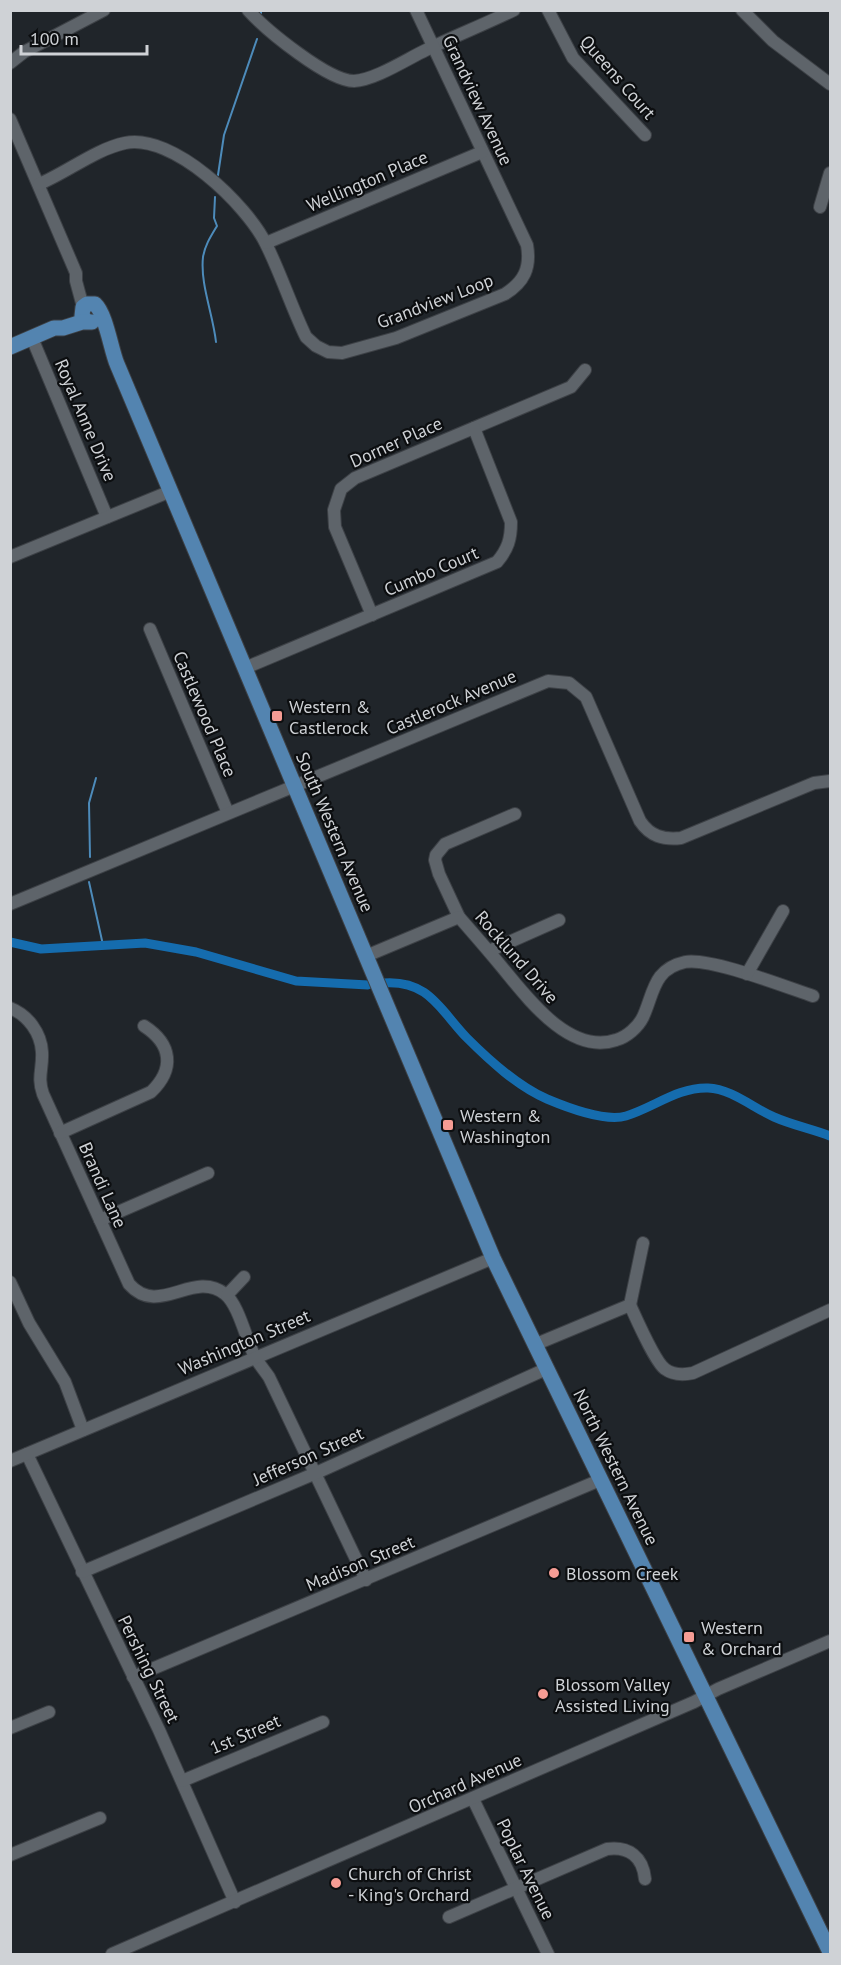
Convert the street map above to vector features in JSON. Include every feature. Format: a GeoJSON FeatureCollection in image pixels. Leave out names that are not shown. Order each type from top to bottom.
{"type":"FeatureCollection","features":[{"type":"Feature","properties":{"kind":"main road"},"geometry":{"type":"LineString","coordinates":[[10,347],[54,328],[63,328],[90,313]]}},
{"type":"Feature","properties":{"kind":"main road","name":"South Western Avenue"},"geometry":{"type":"LineString","coordinates":[[90,313],[113,344],[113,355],[493,1258]]}},
{"type":"Feature","properties":{"kind":"main road","name":"North Western Avenue"},"geometry":{"type":"LineString","coordinates":[[493,1258],[831,1952]]}},
{"type":"Feature","properties":{"kind":"street"},"geometry":{"type":"LineString","coordinates":[[10,63],[24,52],[104,10]]}},
{"type":"Feature","properties":{"kind":"street"},"geometry":{"type":"LineString","coordinates":[[248,10],[270,32],[329,74],[356,81],[514,10]]}},
{"type":"Feature","properties":{"kind":"street","name":"Grandview Avenue"},"geometry":{"type":"LineString","coordinates":[[416,10],[507,204]]}},
{"type":"Feature","properties":{"kind":"street","name":"Queens Court"},"geometry":{"type":"LineString","coordinates":[[549,10],[573,58],[645,135]]}},
{"type":"Feature","properties":{"kind":"street"},"geometry":{"type":"LineString","coordinates":[[742,10],[767,37],[831,84]]}},
{"type":"Feature","properties":{"kind":"street","name":"South Western Avenue"},"geometry":{"type":"LineString","coordinates":[[10,119],[76,273],[81,278],[90,313]]}},
{"type":"Feature","properties":{"kind":"street","name":"Grandview Loop"},"geometry":{"type":"LineString","coordinates":[[39,184],[110,148],[125,143],[138,142],[172,152],[223,190],[253,223],[266,243],[306,337],[316,346],[328,352],[342,353],[396,338],[515,288],[523,279],[528,268],[529,257],[527,245],[507,204]]}},
{"type":"Feature","properties":{"kind":"street","name":"Wellington Place"},"geometry":{"type":"LineString","coordinates":[[266,243],[482,152]]}},
{"type":"Feature","properties":{"kind":"street"},"geometry":{"type":"LineString","coordinates":[[820,207],[831,173]]}},
{"type":"Feature","properties":{"kind":"street","name":"Royal Anne Drive"},"geometry":{"type":"LineString","coordinates":[[32,338],[107,517]]}},
{"type":"Feature","properties":{"kind":"street","name":"Dorner Place"},"geometry":{"type":"LineString","coordinates":[[372,615],[335,527],[334,510],[340,489],[355,478],[571,387],[585,369]]}},
{"type":"Feature","properties":{"kind":"street","name":"Cumbo Court"},"geometry":{"type":"LineString","coordinates":[[245,668],[497,562],[506,550],[511,537],[511,522],[474,428]]}},
{"type":"Feature","properties":{"kind":"street"},"geometry":{"type":"LineString","coordinates":[[10,557],[171,490]]}},
{"type":"Feature","properties":{"kind":"street","name":"Castlewood Place"},"geometry":{"type":"LineString","coordinates":[[150,628],[228,813]]}},
{"type":"Feature","properties":{"kind":"street","name":"Castlerock Avenue"},"geometry":{"type":"LineString","coordinates":[[10,904],[548,681],[569,683],[586,697],[640,821],[655,836],[681,838],[814,783],[831,781]]}},
{"type":"Feature","properties":{"kind":"street"},"geometry":{"type":"LineString","coordinates":[[459,917],[439,874],[436,855],[445,844],[515,814]]}},
{"type":"Feature","properties":{"kind":"street"},"geometry":{"type":"LineString","coordinates":[[747,974],[783,911]]}},
{"type":"Feature","properties":{"kind":"street","name":"Rocklund Drive"},"geometry":{"type":"LineString","coordinates":[[366,956],[459,917],[537,1009],[554,1025],[592,1043],[614,1041],[637,1027],[643,1018],[658,978],[677,965],[687,962],[747,974],[813,996]]}},
{"type":"Feature","properties":{"kind":"street"},"geometry":{"type":"LineString","coordinates":[[489,951],[559,920]]}},
{"type":"Feature","properties":{"kind":"street","name":"Brandi Lane"},"geometry":{"type":"LineString","coordinates":[[10,1008],[28,1018],[37,1035],[42,1054],[39,1085],[124,1276],[136,1291],[157,1297],[168,1296],[196,1286],[217,1290],[227,1295]]}},
{"type":"Feature","properties":{"kind":"street"},"geometry":{"type":"LineString","coordinates":[[60,1132],[151,1092],[159,1084],[167,1065],[165,1050],[158,1035],[144,1026]]}},
{"type":"Feature","properties":{"kind":"street"},"geometry":{"type":"LineString","coordinates":[[100,1220],[208,1173]]}},
{"type":"Feature","properties":{"kind":"street"},"geometry":{"type":"LineString","coordinates":[[643,1243],[630,1305],[661,1366],[675,1374],[693,1373],[831,1310]]}},
{"type":"Feature","properties":{"kind":"street","name":"Washington Street"},"geometry":{"type":"LineString","coordinates":[[10,1461],[493,1258]]}},
{"type":"Feature","properties":{"kind":"street"},"geometry":{"type":"LineString","coordinates":[[244,1277],[227,1295],[255,1357],[268,1377],[316,1473],[366,1580]]}},
{"type":"Feature","properties":{"kind":"street"},"geometry":{"type":"LineString","coordinates":[[10,1282],[29,1323],[65,1382],[83,1430]]}},
{"type":"Feature","properties":{"kind":"street"},"geometry":{"type":"LineString","coordinates":[[534,1345],[630,1305]]}},
{"type":"Feature","properties":{"kind":"street","name":"Jefferson Street"},"geometry":{"type":"LineString","coordinates":[[82,1572],[316,1473],[546,1369]]}},
{"type":"Feature","properties":{"kind":"street","name":"Pershing Street"},"geometry":{"type":"LineString","coordinates":[[27,1454],[182,1780],[235,1902]]}},
{"type":"Feature","properties":{"kind":"street","name":"Madison Street"},"geometry":{"type":"LineString","coordinates":[[133,1677],[600,1480]]}},
{"type":"Feature","properties":{"kind":"street","name":"Orchard Avenue"},"geometry":{"type":"LineString","coordinates":[[112,1954],[473,1799],[831,1641]]}},
{"type":"Feature","properties":{"kind":"street"},"geometry":{"type":"LineString","coordinates":[[10,1728],[49,1712]]}},
{"type":"Feature","properties":{"kind":"street","name":"1st Street"},"geometry":{"type":"LineString","coordinates":[[182,1780],[323,1722]]}},
{"type":"Feature","properties":{"kind":"street","name":"Poplar Avenue"},"geometry":{"type":"LineString","coordinates":[[473,1799],[548,1954]]}},
{"type":"Feature","properties":{"kind":"street"},"geometry":{"type":"LineString","coordinates":[[10,1855],[99,1818]]}},
{"type":"Feature","properties":{"kind":"street"},"geometry":{"type":"LineString","coordinates":[[449,1917],[597,1853],[614,1848],[630,1852],[641,1862],[645,1879]]}},
{"type":"Feature","properties":{"kind":"waterway"},"geometry":{"type":"LineString","coordinates":[[218,175],[224,135],[257,39]]}},
{"type":"Feature","properties":{"kind":"waterway"},"geometry":{"type":"LineString","coordinates":[[215,197],[214,218],[217,226],[205,249],[203,267],[216,342]]}},
{"type":"Feature","properties":{"kind":"waterway"},"geometry":{"type":"LineString","coordinates":[[90,857],[89,803],[96,778]]}},
{"type":"Feature","properties":{"kind":"waterway"},"geometry":{"type":"LineString","coordinates":[[89,882],[103,945]]}},
{"type":"Feature","properties":{"kind":"waterway"},"geometry":{"type":"LineString","coordinates":[[10,942],[41,949],[145,943],[196,952],[296,981],[368,985]]}},
{"type":"Feature","properties":{"kind":"waterway"},"geometry":{"type":"LineString","coordinates":[[384,983],[399,983],[423,992],[441,1008],[467,1038],[504,1072],[536,1094],[575,1109],[607,1117],[626,1116],[676,1094],[708,1088],[725,1092],[774,1117],[830,1136]]}},
{"type":"Feature","properties":{"kind":"place","name":"Western & Castlerock"},"geometry":{"type":"Point","coordinates":[277,716]}},
{"type":"Feature","properties":{"kind":"place","name":"Western & Washington"},"geometry":{"type":"Point","coordinates":[448,1125]}},
{"type":"Feature","properties":{"kind":"place","name":"Blossom Creek"},"geometry":{"type":"Point","coordinates":[554,1573]}},
{"type":"Feature","properties":{"kind":"place","name":"Western & Orchard"},"geometry":{"type":"Point","coordinates":[689,1637]}},
{"type":"Feature","properties":{"kind":"place","name":"Blossom Valley Assisted Living"},"geometry":{"type":"Point","coordinates":[543,1694]}},
{"type":"Feature","properties":{"kind":"place","name":"Church of Christ - King's Orchard"},"geometry":{"type":"Point","coordinates":[336,1883]}}]}
